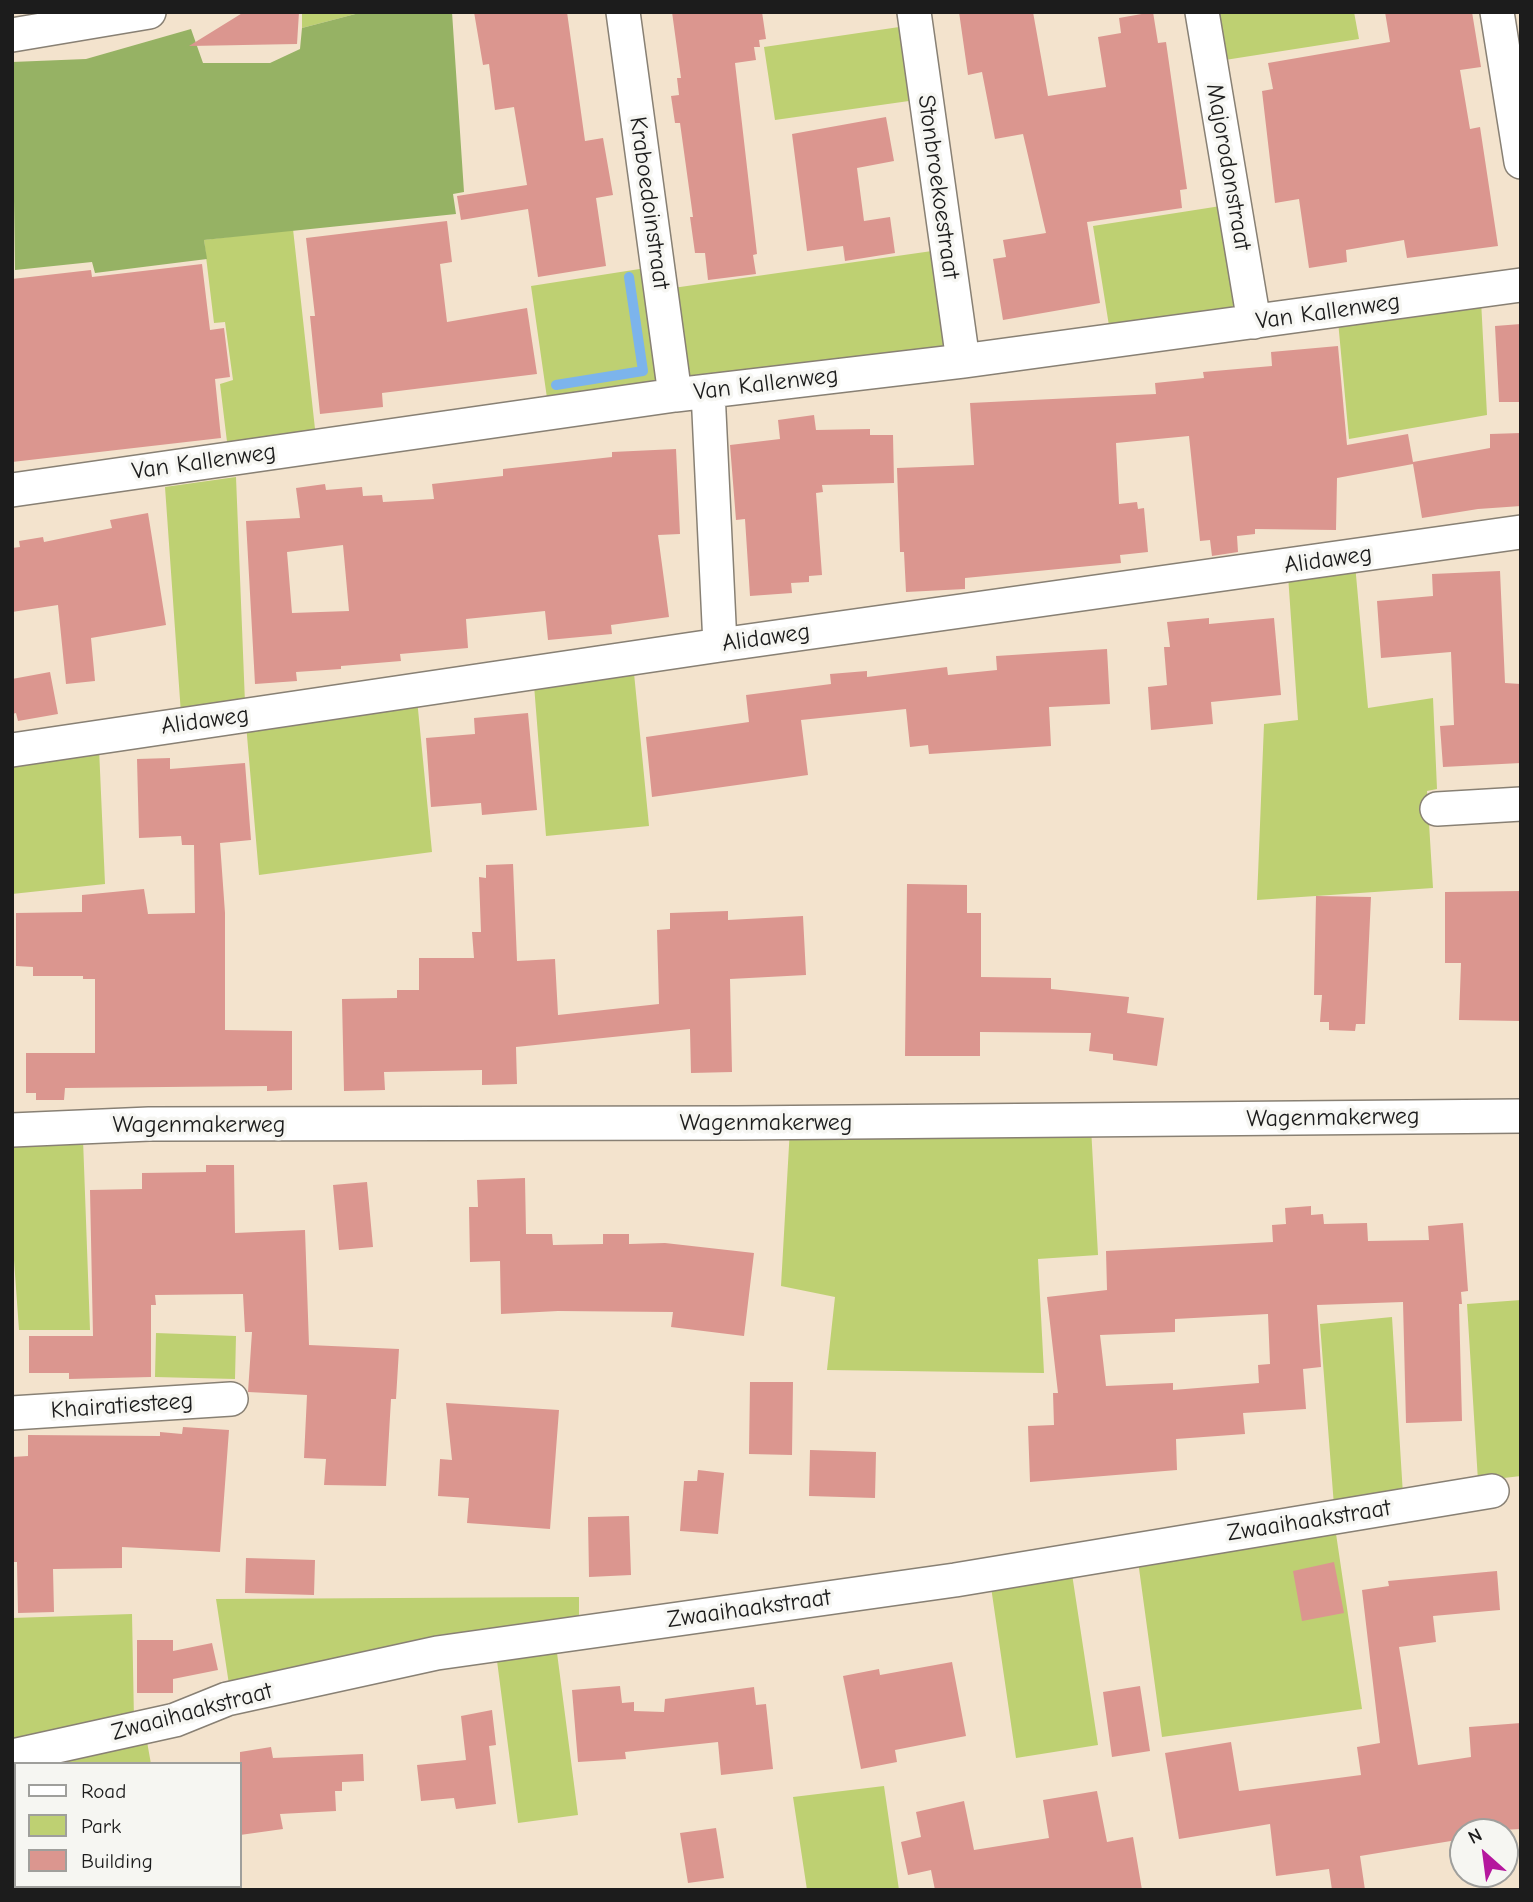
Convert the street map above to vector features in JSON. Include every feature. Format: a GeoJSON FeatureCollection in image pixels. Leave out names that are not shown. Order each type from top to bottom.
{"type":"FeatureCollection","features":[{"type":"Feature","properties":{"kind":"street"},"geometry":{"type":"LineString","coordinates":[[12,35],[149,12]]}},
{"type":"Feature","properties":{"kind":"street","name":"Kraboedoinstraat"},"geometry":{"type":"LineString","coordinates":[[622,12],[675,395]]}},
{"type":"Feature","properties":{"kind":"street","name":"Stonbroekoestraat"},"geometry":{"type":"LineString","coordinates":[[914,12],[963,361]]}},
{"type":"Feature","properties":{"kind":"street","name":"Majorodonstraat"},"geometry":{"type":"LineString","coordinates":[[1202,12],[1254,322]]}},
{"type":"Feature","properties":{"kind":"street"},"geometry":{"type":"LineString","coordinates":[[1497,12],[1521,162]]}},
{"type":"Feature","properties":{"kind":"street","name":"Van Kallenweg"},"geometry":{"type":"LineString","coordinates":[[12,490],[675,395],[963,361],[1521,285]]}},
{"type":"Feature","properties":{"kind":"street"},"geometry":{"type":"LineString","coordinates":[[708,391],[720,645]]}},
{"type":"Feature","properties":{"kind":"street","name":"Alidaweg"},"geometry":{"type":"LineString","coordinates":[[12,750],[720,645],[1521,531]]}},
{"type":"Feature","properties":{"kind":"street"},"geometry":{"type":"LineString","coordinates":[[1437,808],[1521,804]]}},
{"type":"Feature","properties":{"kind":"street","name":"Wagenmakerweg"},"geometry":{"type":"LineString","coordinates":[[12,1130],[149,1124],[575,1124],[1521,1116]]}},
{"type":"Feature","properties":{"kind":"street","name":"Khairatiesteeg"},"geometry":{"type":"LineString","coordinates":[[12,1413],[231,1399]]}},
{"type":"Feature","properties":{"kind":"street","name":"Zwaaihaakstraat"},"geometry":{"type":"LineString","coordinates":[[12,1756],[175,1720],[227,1699],[437,1653],[956,1580],[1492,1491]]}},
{"type":"Feature","properties":{"kind":"green space"},"geometry":{"type":"Polygon","coordinates":[[[302,12],[363,12],[302,28],[302,12]]]}},
{"type":"Feature","properties":{"kind":"green space"},"geometry":{"type":"Polygon","coordinates":[[[363,12],[452,12],[464,192],[453,194],[456,214],[204,240],[207,259],[95,273],[92,262],[15,270],[12,62],[86,59],[191,29],[203,63],[270,63],[300,49],[302,28],[363,12]]]}},
{"type":"Feature","properties":{"kind":"green space"},"geometry":{"type":"Polygon","coordinates":[[[1218,12],[1354,12],[1359,39],[1225,60],[1218,12]]]}},
{"type":"Feature","properties":{"kind":"green space"},"geometry":{"type":"Polygon","coordinates":[[[906,26],[916,100],[775,120],[764,47],[906,26]]]}},
{"type":"Feature","properties":{"kind":"green space"},"geometry":{"type":"Polygon","coordinates":[[[1227,205],[1238,302],[1229,312],[1110,332],[1093,226],[1227,205]]]}},
{"type":"Feature","properties":{"kind":"green space"},"geometry":{"type":"Polygon","coordinates":[[[293,229],[316,438],[228,450],[220,384],[233,380],[225,322],[214,323],[204,240],[293,229]]]}},
{"type":"Feature","properties":{"kind":"green space"},"geometry":{"type":"Polygon","coordinates":[[[939,250],[948,339],[940,349],[695,381],[688,374],[673,288],[939,250]]]}},
{"type":"Feature","properties":{"kind":"green space"},"geometry":{"type":"Polygon","coordinates":[[[646,268],[657,378],[648,386],[548,405],[531,286],[646,268]]]}},
{"type":"Feature","properties":{"kind":"green space"},"geometry":{"type":"Polygon","coordinates":[[[1481,300],[1487,415],[1349,439],[1338,321],[1481,300]]]}},
{"type":"Feature","properties":{"kind":"green space"},"geometry":{"type":"Polygon","coordinates":[[[236,477],[245,703],[181,714],[165,487],[236,477]]]}},
{"type":"Feature","properties":{"kind":"green space"},"geometry":{"type":"Polygon","coordinates":[[[1355,564],[1368,708],[1433,698],[1437,789],[1427,791],[1433,888],[1257,900],[1264,724],[1298,720],[1288,575],[1355,564]]]}},
{"type":"Feature","properties":{"kind":"green space"},"geometry":{"type":"Polygon","coordinates":[[[634,673],[649,826],[546,836],[534,685],[634,673]]]}},
{"type":"Feature","properties":{"kind":"green space"},"geometry":{"type":"Polygon","coordinates":[[[417,699],[432,852],[259,875],[246,724],[417,699]]]}},
{"type":"Feature","properties":{"kind":"green space"},"geometry":{"type":"Polygon","coordinates":[[[99,748],[105,884],[12,894],[12,762],[99,748]]]}},
{"type":"Feature","properties":{"kind":"green space"},"geometry":{"type":"Polygon","coordinates":[[[1091,1127],[1098,1255],[1038,1259],[1044,1373],[827,1370],[835,1297],[781,1286],[790,1128],[1091,1127]]]}},
{"type":"Feature","properties":{"kind":"green space"},"geometry":{"type":"Polygon","coordinates":[[[83,1139],[90,1330],[19,1330],[12,1232],[12,1141],[83,1139]]]}},
{"type":"Feature","properties":{"kind":"green space"},"geometry":{"type":"Polygon","coordinates":[[[1521,1300],[1521,1476],[1478,1481],[1467,1304],[1521,1300]]]}},
{"type":"Feature","properties":{"kind":"green space"},"geometry":{"type":"Polygon","coordinates":[[[1392,1317],[1403,1495],[1334,1506],[1320,1324],[1392,1317]]]}},
{"type":"Feature","properties":{"kind":"green space"},"geometry":{"type":"Polygon","coordinates":[[[156,1333],[236,1336],[235,1379],[155,1377],[156,1333]]]}},
{"type":"Feature","properties":{"kind":"green space"},"geometry":{"type":"Polygon","coordinates":[[[1335,1527],[1362,1709],[1162,1737],[1138,1561],[1335,1527]]]}},
{"type":"Feature","properties":{"kind":"green space"},"geometry":{"type":"Polygon","coordinates":[[[1072,1574],[1098,1745],[1016,1758],[991,1587],[1072,1574]]]}},
{"type":"Feature","properties":{"kind":"green space"},"geometry":{"type":"Polygon","coordinates":[[[579,1597],[579,1623],[230,1691],[216,1599],[579,1597]]]}},
{"type":"Feature","properties":{"kind":"green space"},"geometry":{"type":"Polygon","coordinates":[[[132,1614],[134,1720],[12,1745],[12,1618],[132,1614]]]}},
{"type":"Feature","properties":{"kind":"green space"},"geometry":{"type":"Polygon","coordinates":[[[556,1645],[578,1815],[518,1823],[496,1653],[556,1645]]]}},
{"type":"Feature","properties":{"kind":"green space"},"geometry":{"type":"Polygon","coordinates":[[[146,1736],[151,1762],[34,1762],[146,1736]]]}},
{"type":"Feature","properties":{"kind":"green space"},"geometry":{"type":"Polygon","coordinates":[[[12,1767],[14,1888],[68,1888],[12,1890],[12,1767]]]}},
{"type":"Feature","properties":{"kind":"green space"},"geometry":{"type":"Polygon","coordinates":[[[884,1786],[899,1890],[807,1890],[793,1797],[884,1786]]]}},
{"type":"Feature","properties":{"kind":"building"},"geometry":{"type":"Polygon","coordinates":[[[244,12],[299,12],[297,44],[189,46],[244,12]]]}},
{"type":"Feature","properties":{"kind":"building"},"geometry":{"type":"Polygon","coordinates":[[[474,12],[567,12],[585,141],[603,138],[613,195],[596,198],[606,266],[538,277],[528,209],[461,220],[457,196],[527,185],[514,107],[495,110],[489,64],[483,65],[474,12]]]}},
{"type":"Feature","properties":{"kind":"building"},"geometry":{"type":"Polygon","coordinates":[[[672,12],[762,12],[766,39],[759,40],[760,47],[754,47],[756,60],[735,63],[757,254],[753,255],[756,274],[708,280],[705,253],[695,253],[690,217],[693,217],[680,123],[675,123],[671,96],[679,95],[677,78],[681,78],[672,12]]]}},
{"type":"Feature","properties":{"kind":"building"},"geometry":{"type":"Polygon","coordinates":[[[959,12],[1033,12],[1048,96],[1106,87],[1098,37],[1121,33],[1119,18],[1153,12],[1158,43],[1166,42],[1187,189],[1180,190],[1182,208],[1087,222],[1100,303],[1003,320],[993,259],[1006,257],[1003,240],[1046,233],[1023,134],[995,139],[982,72],[968,75],[959,12]]]}},
{"type":"Feature","properties":{"kind":"building"},"geometry":{"type":"Polygon","coordinates":[[[1385,12],[1472,12],[1481,67],[1460,70],[1470,129],[1480,127],[1498,246],[1407,258],[1404,240],[1346,250],[1347,262],[1309,268],[1299,199],[1275,203],[1262,91],[1273,89],[1268,63],[1390,42],[1385,12]]]}},
{"type":"Feature","properties":{"kind":"building"},"geometry":{"type":"Polygon","coordinates":[[[886,117],[894,161],[857,168],[864,221],[890,217],[895,253],[845,261],[843,246],[807,251],[792,134],[886,117]]]}},
{"type":"Feature","properties":{"kind":"building"},"geometry":{"type":"Polygon","coordinates":[[[447,221],[452,262],[440,264],[447,322],[527,308],[537,374],[382,393],[383,407],[320,414],[310,316],[315,316],[306,238],[447,221]]]}},
{"type":"Feature","properties":{"kind":"building"},"geometry":{"type":"Polygon","coordinates":[[[202,264],[210,330],[224,328],[230,377],[215,379],[221,438],[12,462],[12,279],[91,270],[92,277],[202,264]]]}},
{"type":"Feature","properties":{"kind":"building"},"geometry":{"type":"Polygon","coordinates":[[[1521,324],[1521,402],[1499,402],[1495,326],[1521,324]]]}},
{"type":"Feature","properties":{"kind":"building"},"geometry":{"type":"Polygon","coordinates":[[[1338,346],[1347,445],[1408,434],[1413,462],[1490,448],[1490,434],[1521,433],[1521,506],[1478,509],[1422,518],[1413,464],[1337,478],[1336,530],[1255,529],[1255,534],[1237,536],[1238,552],[1212,556],[1210,540],[1200,541],[1189,436],[1116,443],[1119,504],[1137,502],[1138,509],[1144,508],[1148,552],[1120,555],[1121,563],[965,578],[965,589],[906,592],[904,552],[900,552],[897,468],[974,465],[970,403],[1156,394],[1155,383],[1204,378],[1203,372],[1272,366],[1271,352],[1338,346]]]}},
{"type":"Feature","properties":{"kind":"building"},"geometry":{"type":"Polygon","coordinates":[[[814,415],[816,430],[870,429],[870,435],[893,435],[894,483],[822,485],[823,492],[816,493],[822,575],[809,576],[809,582],[791,583],[792,593],[750,596],[745,519],[736,520],[730,445],[780,439],[778,420],[814,415]]]}},
{"type":"Feature","properties":{"kind":"building"},"geometry":{"type":"Polygon","coordinates":[[[676,449],[680,534],[658,535],[669,617],[611,625],[612,634],[548,640],[545,611],[466,619],[468,648],[400,654],[401,661],[296,672],[297,681],[255,684],[246,521],[300,518],[296,488],[325,484],[326,490],[362,487],[363,496],[382,495],[383,502],[434,499],[432,484],[503,476],[503,469],[612,457],[612,452],[676,449]],[[343,545],[287,552],[292,613],[349,611],[343,545]]]}},
{"type":"Feature","properties":{"kind":"building"},"geometry":{"type":"Polygon","coordinates":[[[148,513],[166,625],[91,638],[95,681],[66,684],[58,605],[12,612],[12,548],[20,547],[19,541],[43,537],[44,542],[112,528],[110,520],[148,513]]]}},
{"type":"Feature","properties":{"kind":"building"},"geometry":{"type":"Polygon","coordinates":[[[1500,571],[1505,683],[1521,684],[1521,763],[1443,767],[1440,726],[1454,725],[1451,652],[1381,658],[1377,601],[1433,596],[1432,574],[1500,571]]]}},
{"type":"Feature","properties":{"kind":"building"},"geometry":{"type":"Polygon","coordinates":[[[1209,618],[1209,624],[1274,618],[1281,695],[1211,702],[1213,724],[1151,730],[1148,687],[1167,685],[1164,647],[1170,647],[1167,622],[1209,618]]]}},
{"type":"Feature","properties":{"kind":"building"},"geometry":{"type":"Polygon","coordinates":[[[1107,649],[1110,704],[1049,707],[1051,746],[929,754],[928,745],[910,747],[906,709],[801,720],[808,775],[652,797],[646,737],[749,722],[746,695],[831,684],[830,674],[867,671],[867,677],[947,667],[948,675],[997,670],[996,656],[1107,649]]]}},
{"type":"Feature","properties":{"kind":"building"},"geometry":{"type":"Polygon","coordinates":[[[50,672],[58,714],[18,721],[16,713],[12,714],[12,679],[50,672]]]}},
{"type":"Feature","properties":{"kind":"building"},"geometry":{"type":"Polygon","coordinates":[[[528,713],[537,810],[482,815],[481,803],[431,807],[426,738],[475,734],[474,718],[528,713]]]}},
{"type":"Feature","properties":{"kind":"building"},"geometry":{"type":"Polygon","coordinates":[[[170,758],[170,769],[245,763],[251,840],[220,843],[225,913],[225,1030],[292,1031],[292,1090],[267,1091],[267,1086],[65,1088],[64,1100],[36,1100],[36,1093],[26,1093],[26,1053],[95,1053],[95,979],[83,979],[83,976],[33,976],[33,967],[16,966],[16,913],[82,912],[82,895],[144,889],[148,914],[195,913],[194,845],[182,845],[181,836],[139,838],[137,759],[170,758]]]}},
{"type":"Feature","properties":{"kind":"building"},"geometry":{"type":"Polygon","coordinates":[[[513,864],[517,961],[555,959],[558,1015],[659,1004],[657,930],[670,929],[670,913],[728,911],[728,920],[803,916],[806,975],[730,979],[732,1072],[691,1073],[690,1029],[516,1047],[517,1084],[482,1085],[482,1070],[384,1072],[385,1090],[344,1091],[342,999],[397,998],[397,990],[419,990],[419,958],[474,958],[472,932],[481,932],[479,877],[486,878],[486,865],[513,864]]]}},
{"type":"Feature","properties":{"kind":"building"},"geometry":{"type":"Polygon","coordinates":[[[907,884],[967,885],[967,913],[981,913],[981,977],[1051,978],[1051,989],[1129,997],[1127,1013],[1164,1018],[1157,1066],[1113,1060],[1113,1054],[1089,1051],[1091,1033],[980,1032],[980,1056],[905,1056],[907,884]]]}},
{"type":"Feature","properties":{"kind":"building"},"geometry":{"type":"Polygon","coordinates":[[[1521,891],[1521,1021],[1459,1020],[1461,963],[1445,963],[1445,892],[1521,891]]]}},
{"type":"Feature","properties":{"kind":"building"},"geometry":{"type":"Polygon","coordinates":[[[1316,896],[1371,897],[1365,1024],[1356,1024],[1355,1031],[1329,1030],[1329,1022],[1320,1022],[1322,995],[1314,995],[1316,896]]]}},
{"type":"Feature","properties":{"kind":"building"},"geometry":{"type":"Polygon","coordinates":[[[206,1165],[234,1165],[235,1233],[305,1230],[309,1345],[399,1349],[396,1399],[391,1399],[386,1486],[324,1485],[326,1459],[304,1458],[307,1395],[248,1392],[252,1332],[245,1332],[243,1294],[155,1295],[156,1305],[151,1305],[151,1377],[69,1379],[69,1373],[29,1373],[29,1336],[93,1336],[90,1190],[142,1189],[142,1173],[206,1172],[206,1165]]]}},
{"type":"Feature","properties":{"kind":"building"},"geometry":{"type":"Polygon","coordinates":[[[525,1178],[526,1234],[552,1234],[553,1245],[603,1244],[603,1234],[629,1234],[629,1244],[665,1243],[754,1253],[744,1336],[671,1327],[673,1312],[558,1311],[501,1314],[500,1261],[470,1262],[469,1207],[478,1207],[477,1180],[525,1178]]]}},
{"type":"Feature","properties":{"kind":"building"},"geometry":{"type":"Polygon","coordinates":[[[367,1182],[373,1247],[339,1250],[333,1185],[367,1182]]]}},
{"type":"Feature","properties":{"kind":"building"},"geometry":{"type":"Polygon","coordinates":[[[1311,1206],[1311,1215],[1323,1214],[1324,1224],[1367,1223],[1368,1241],[1429,1240],[1428,1226],[1463,1223],[1468,1291],[1461,1292],[1462,1304],[1459,1304],[1462,1421],[1406,1423],[1403,1302],[1317,1305],[1321,1367],[1303,1369],[1306,1409],[1243,1413],[1245,1434],[1176,1439],[1177,1470],[1030,1482],[1028,1426],[1054,1425],[1053,1393],[1058,1393],[1047,1297],[1107,1290],[1106,1251],[1273,1242],[1272,1225],[1286,1224],[1285,1208],[1311,1206]],[[1268,1314],[1175,1319],[1175,1332],[1100,1335],[1106,1386],[1173,1383],[1173,1390],[1259,1383],[1258,1365],[1270,1364],[1268,1314]]]}},
{"type":"Feature","properties":{"kind":"building"},"geometry":{"type":"Polygon","coordinates":[[[750,1382],[793,1382],[792,1455],[749,1454],[750,1382]]]}},
{"type":"Feature","properties":{"kind":"building"},"geometry":{"type":"Polygon","coordinates":[[[446,1403],[559,1410],[550,1529],[467,1523],[469,1498],[438,1496],[440,1459],[452,1460],[446,1403]]]}},
{"type":"Feature","properties":{"kind":"building"},"geometry":{"type":"Polygon","coordinates":[[[183,1427],[229,1430],[220,1552],[122,1547],[122,1568],[53,1569],[54,1612],[18,1613],[17,1562],[12,1562],[12,1457],[28,1456],[28,1435],[160,1436],[160,1432],[182,1434],[183,1427]]]}},
{"type":"Feature","properties":{"kind":"building"},"geometry":{"type":"Polygon","coordinates":[[[810,1450],[876,1452],[875,1498],[809,1496],[810,1450]]]}},
{"type":"Feature","properties":{"kind":"building"},"geometry":{"type":"Polygon","coordinates":[[[698,1470],[724,1473],[718,1534],[680,1531],[684,1481],[697,1481],[698,1470]]]}},
{"type":"Feature","properties":{"kind":"building"},"geometry":{"type":"Polygon","coordinates":[[[629,1516],[631,1575],[589,1577],[588,1517],[629,1516]]]}},
{"type":"Feature","properties":{"kind":"building"},"geometry":{"type":"Polygon","coordinates":[[[246,1558],[315,1560],[314,1595],[245,1593],[246,1558]]]}},
{"type":"Feature","properties":{"kind":"building"},"geometry":{"type":"Polygon","coordinates":[[[1334,1562],[1344,1613],[1302,1621],[1293,1571],[1334,1562]]]}},
{"type":"Feature","properties":{"kind":"building"},"geometry":{"type":"Polygon","coordinates":[[[1497,1571],[1500,1610],[1433,1616],[1436,1642],[1399,1647],[1418,1765],[1471,1757],[1469,1727],[1521,1723],[1521,1829],[1519,1818],[1449,1818],[1449,1841],[1360,1856],[1365,1890],[1332,1890],[1329,1869],[1276,1876],[1270,1824],[1179,1839],[1165,1753],[1231,1742],[1239,1791],[1361,1775],[1357,1747],[1380,1743],[1362,1590],[1389,1586],[1388,1581],[1497,1571]]]}},
{"type":"Feature","properties":{"kind":"building"},"geometry":{"type":"Polygon","coordinates":[[[137,1640],[173,1640],[173,1651],[212,1643],[218,1670],[173,1679],[173,1693],[137,1693],[137,1640]]]}},
{"type":"Feature","properties":{"kind":"building"},"geometry":{"type":"Polygon","coordinates":[[[952,1662],[966,1736],[895,1750],[897,1762],[861,1769],[843,1676],[879,1669],[880,1675],[952,1662]]]}},
{"type":"Feature","properties":{"kind":"building"},"geometry":{"type":"Polygon","coordinates":[[[620,1686],[622,1703],[634,1702],[634,1711],[664,1712],[665,1699],[754,1687],[756,1705],[766,1704],[773,1769],[721,1775],[718,1742],[625,1752],[626,1759],[578,1762],[572,1690],[620,1686]]]}},
{"type":"Feature","properties":{"kind":"building"},"geometry":{"type":"Polygon","coordinates":[[[1140,1686],[1150,1751],[1112,1757],[1103,1692],[1140,1686]]]}},
{"type":"Feature","properties":{"kind":"building"},"geometry":{"type":"Polygon","coordinates":[[[492,1710],[496,1745],[489,1746],[496,1804],[456,1809],[454,1798],[421,1801],[417,1765],[466,1760],[461,1716],[492,1710]]]}},
{"type":"Feature","properties":{"kind":"building"},"geometry":{"type":"Polygon","coordinates":[[[271,1747],[273,1758],[363,1754],[364,1781],[342,1782],[342,1791],[335,1791],[336,1811],[280,1814],[283,1829],[242,1835],[240,1752],[271,1747]]]}},
{"type":"Feature","properties":{"kind":"building"},"geometry":{"type":"Polygon","coordinates":[[[1097,1791],[1107,1842],[1133,1837],[1142,1890],[935,1890],[931,1870],[908,1875],[901,1842],[921,1837],[916,1812],[964,1801],[974,1850],[1049,1838],[1043,1800],[1097,1791]]]}},
{"type":"Feature","properties":{"kind":"building"},"geometry":{"type":"Polygon","coordinates":[[[716,1828],[724,1878],[688,1883],[680,1833],[716,1828]]]}},
{"type":"Feature","properties":{"kind":"waterway"},"geometry":{"type":"LineString","coordinates":[[556,385],[643,371],[629,277]]}}]}
